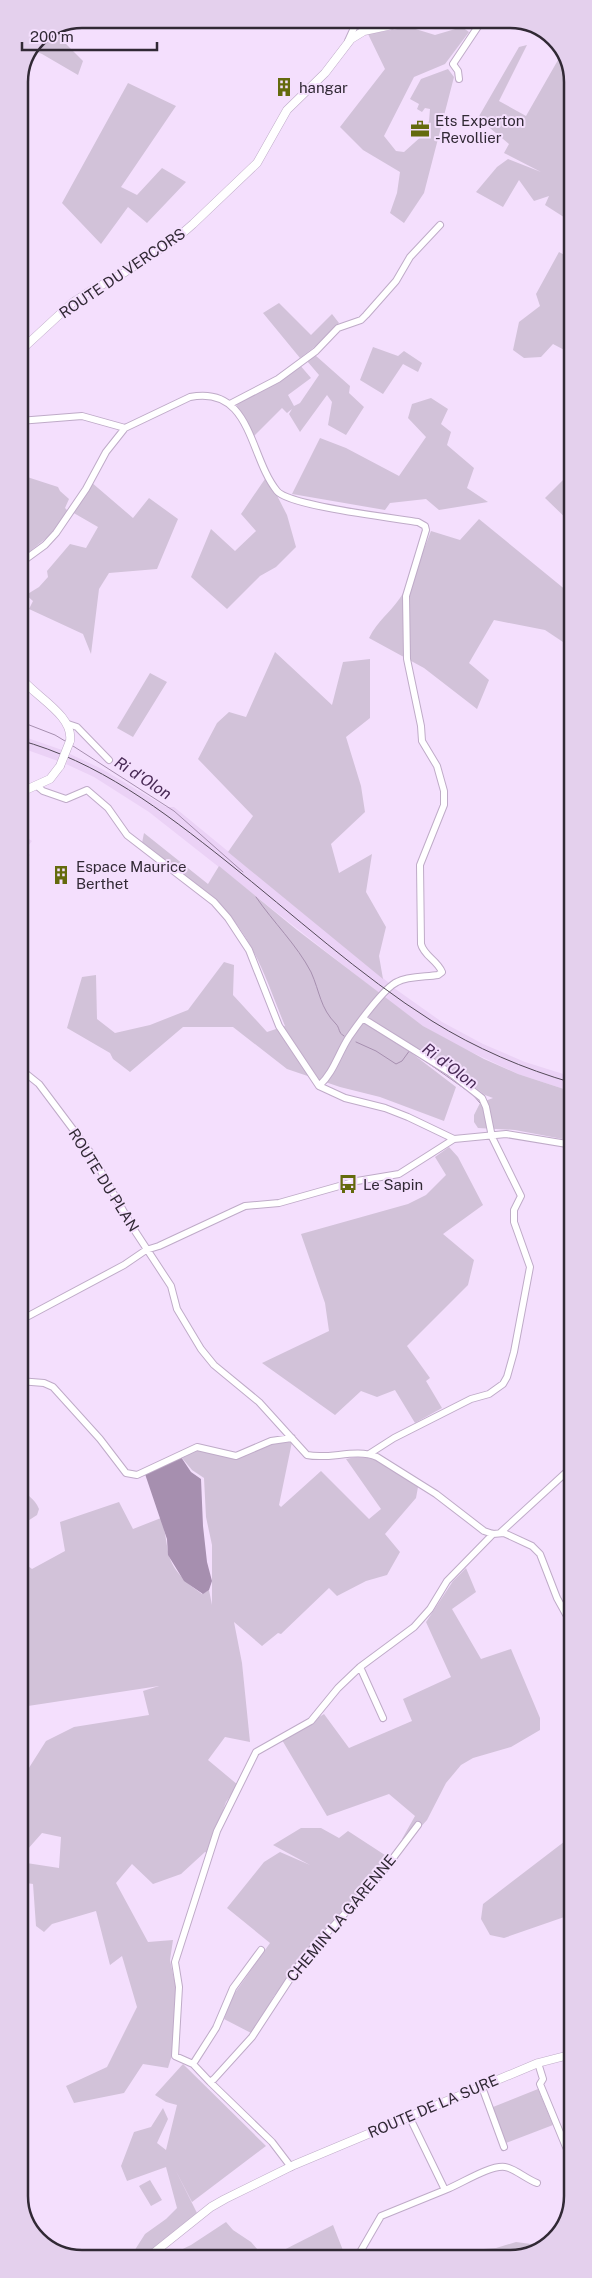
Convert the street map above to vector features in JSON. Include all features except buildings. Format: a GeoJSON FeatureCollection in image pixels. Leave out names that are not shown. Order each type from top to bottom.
{"type":"FeatureCollection","features":[{"type":"Feature","properties":{"kind":"main road"},"geometry":{"type":"LineString","coordinates":[[348,41],[364,31],[378,28]]}},
{"type":"Feature","properties":{"kind":"main road","name":"ROUTE DU VERCORS"},"geometry":{"type":"LineString","coordinates":[[28,344],[72,303],[119,276],[177,238],[194,224],[257,163],[283,117],[297,99],[325,73],[348,41]]}},
{"type":"Feature","properties":{"kind":"main road"},"geometry":{"type":"LineString","coordinates":[[28,686],[64,718],[68,724],[70,741],[60,766],[50,779],[28,790]]}},
{"type":"Feature","properties":{"kind":"main road","name":"ROUTE DE LA SURE"},"geometry":{"type":"LineString","coordinates":[[157,2250],[211,2207],[293,2166],[538,2063],[564,2056]]}},
{"type":"Feature","properties":{"kind":"street"},"geometry":{"type":"LineString","coordinates":[[348,41],[354,28]]}},
{"type":"Feature","properties":{"kind":"street"},"geometry":{"type":"LineString","coordinates":[[460,79],[458,71],[453,64],[477,28]]}},
{"type":"Feature","properties":{"kind":"street"},"geometry":{"type":"LineString","coordinates":[[230,404],[278,379],[316,351],[338,328],[361,320],[396,281],[410,257],[440,225]]}},
{"type":"Feature","properties":{"kind":"street"},"geometry":{"type":"LineString","coordinates":[[28,557],[56,533],[86,489],[106,452],[125,428],[190,397],[202,394],[222,399],[230,404],[242,417],[265,472],[278,493],[297,501],[418,522],[425,526],[426,530],[406,596],[407,659],[421,726],[422,740],[436,766],[444,791],[443,809],[420,865],[421,944],[423,950],[440,966],[442,972],[438,975],[397,981],[376,1001],[349,1038],[332,1071],[319,1086]]}},
{"type":"Feature","properties":{"kind":"street"},"geometry":{"type":"LineString","coordinates":[[28,420],[82,416],[125,428]]}},
{"type":"Feature","properties":{"kind":"street"},"geometry":{"type":"LineString","coordinates":[[68,724],[77,727],[109,760]]}},
{"type":"Feature","properties":{"kind":"street"},"geometry":{"type":"LineString","coordinates":[[37,786],[43,791],[66,799],[87,790],[108,808],[127,835],[214,902],[234,926],[249,950],[279,1026],[319,1086],[345,1098],[408,1116],[454,1139]]}},
{"type":"Feature","properties":{"kind":"street"},"geometry":{"type":"LineString","coordinates":[[364,1019],[449,1072],[482,1098],[486,1106],[491,1134],[521,1196],[514,1210],[514,1222],[530,1267],[507,1377],[497,1390],[471,1399],[394,1438],[369,1454]]}},
{"type":"Feature","properties":{"kind":"street","name":"ROUTE DU PLAN"},"geometry":{"type":"LineString","coordinates":[[28,1075],[40,1084],[90,1152],[146,1250],[171,1286],[177,1309],[192,1337],[214,1365],[259,1402],[292,1438],[302,1452],[313,1457],[369,1454]]}},
{"type":"Feature","properties":{"kind":"street"},"geometry":{"type":"LineString","coordinates":[[28,1316],[124,1265],[146,1250],[159,1246],[245,1206],[280,1203],[358,1181],[399,1174],[454,1139],[506,1134],[564,1144]]}},
{"type":"Feature","properties":{"kind":"street"},"geometry":{"type":"LineString","coordinates":[[28,1382],[44,1383],[53,1387],[100,1439],[126,1473],[137,1475],[160,1466],[197,1447],[236,1456],[271,1441],[292,1438]]}},
{"type":"Feature","properties":{"kind":"street"},"geometry":{"type":"LineString","coordinates":[[369,1454],[427,1488],[484,1531],[526,1542],[540,1554],[564,1610]]}},
{"type":"Feature","properties":{"kind":"street"},"geometry":{"type":"LineString","coordinates":[[293,2166],[272,2142],[193,2064],[175,2056],[179,1987],[175,1962],[217,1831],[256,1752],[311,1721],[338,1688],[360,1667],[414,1627],[430,1609],[447,1581],[496,1534],[564,1474]]}},
{"type":"Feature","properties":{"kind":"street"},"geometry":{"type":"LineString","coordinates":[[360,1667],[383,1718]]}},
{"type":"Feature","properties":{"kind":"street","name":"CHEMIN LA GARENNE"},"geometry":{"type":"LineString","coordinates":[[210,2082],[252,2038],[303,1959],[381,1874],[418,1825]]}},
{"type":"Feature","properties":{"kind":"street"},"geometry":{"type":"LineString","coordinates":[[193,2064],[216,2028],[233,1988],[261,1950]]}},
{"type":"Feature","properties":{"kind":"street"},"geometry":{"type":"LineString","coordinates":[[538,2063],[543,2079],[540,2084],[564,2142]]}},
{"type":"Feature","properties":{"kind":"street"},"geometry":{"type":"LineString","coordinates":[[482,2087],[504,2147]]}},
{"type":"Feature","properties":{"kind":"street"},"geometry":{"type":"LineString","coordinates":[[409,2116],[445,2190]]}},
{"type":"Feature","properties":{"kind":"street"},"geometry":{"type":"LineString","coordinates":[[361,2250],[381,2216],[489,2170],[505,2167],[518,2172],[523,2178],[537,2183]]}},
{"type":"Feature","properties":{"kind":"shaded area"},"geometry":{"type":"Polygon","coordinates":[[[403,28],[412,28],[435,35],[459,28],[463,28],[469,32],[445,64],[414,77],[384,136],[396,151],[404,152],[424,134],[429,121],[430,109],[425,108],[422,112],[417,109],[419,104],[410,99],[421,79],[448,69],[454,77],[424,193],[404,223],[390,213],[397,193],[400,172],[363,150],[340,127],[385,69],[368,34],[403,28]]]}},
{"type":"Feature","properties":{"kind":"shaded area"},"geometry":{"type":"Polygon","coordinates":[[[66,30],[64,42],[83,61],[78,75],[37,52],[43,43],[66,30]]]}},
{"type":"Feature","properties":{"kind":"shaded area"},"geometry":{"type":"Polygon","coordinates":[[[527,45],[499,101],[526,116],[559,58],[563,71],[564,217],[545,205],[549,196],[534,201],[519,180],[503,207],[476,192],[497,167],[508,159],[541,172],[504,153],[509,144],[478,118],[519,47],[527,45]]]}},
{"type":"Feature","properties":{"kind":"shaded area"},"geometry":{"type":"Polygon","coordinates":[[[128,83],[176,106],[121,187],[137,195],[162,168],[186,182],[147,223],[128,207],[101,244],[62,203],[128,83]]]}},
{"type":"Feature","properties":{"kind":"shaded area"},"geometry":{"type":"Polygon","coordinates":[[[559,252],[564,255],[564,350],[553,344],[541,357],[524,358],[513,350],[519,322],[540,306],[536,294],[559,252]]]}},
{"type":"Feature","properties":{"kind":"shaded area"},"geometry":{"type":"Polygon","coordinates":[[[279,303],[311,335],[332,314],[339,323],[317,345],[300,358],[263,313],[279,303]]]}},
{"type":"Feature","properties":{"kind":"shaded area"},"geometry":{"type":"Polygon","coordinates":[[[373,347],[398,356],[404,351],[422,363],[418,372],[403,364],[383,394],[360,380],[373,347]]]}},
{"type":"Feature","properties":{"kind":"shaded area"},"geometry":{"type":"Polygon","coordinates":[[[315,355],[350,386],[349,393],[364,407],[346,435],[328,425],[332,402],[327,395],[300,432],[289,414],[292,409],[287,413],[282,408],[253,437],[236,404],[299,364],[311,378],[288,395],[294,406],[300,403],[319,375],[307,361],[315,355]]]}},
{"type":"Feature","properties":{"kind":"shaded area"},"geometry":{"type":"Polygon","coordinates":[[[431,398],[448,409],[441,424],[451,432],[447,445],[474,468],[467,488],[488,502],[439,510],[426,499],[390,503],[385,510],[292,494],[320,438],[346,448],[399,476],[426,437],[408,418],[412,404],[431,398]]]}},
{"type":"Feature","properties":{"kind":"shaded area"},"geometry":{"type":"Polygon","coordinates":[[[267,476],[287,515],[296,547],[276,567],[260,576],[227,609],[191,577],[211,529],[235,551],[256,531],[241,514],[267,476]]]}},
{"type":"Feature","properties":{"kind":"shaded area"},"geometry":{"type":"Polygon","coordinates":[[[28,477],[58,487],[69,499],[65,508],[68,511],[54,532],[28,553],[28,477]]]}},
{"type":"Feature","properties":{"kind":"shaded area"},"geometry":{"type":"Polygon","coordinates":[[[564,479],[564,516],[545,498],[564,479]]]}},
{"type":"Feature","properties":{"kind":"shaded area"},"geometry":{"type":"Polygon","coordinates":[[[91,482],[133,518],[149,498],[178,519],[157,569],[109,573],[99,589],[91,654],[83,634],[29,609],[33,601],[28,597],[28,594],[39,587],[48,577],[47,571],[70,544],[86,548],[98,527],[72,512],[91,482]]]}},
{"type":"Feature","properties":{"kind":"shaded area"},"geometry":{"type":"Polygon","coordinates":[[[479,519],[564,589],[564,643],[545,630],[494,620],[469,663],[489,680],[477,709],[424,668],[369,638],[376,626],[396,604],[405,590],[431,531],[460,540],[479,519]]]}},
{"type":"Feature","properties":{"kind":"shaded area"},"geometry":{"type":"Polygon","coordinates":[[[275,652],[332,705],[343,662],[370,659],[370,718],[346,737],[361,786],[365,812],[331,844],[339,873],[372,854],[366,892],[386,927],[379,956],[383,979],[228,852],[253,816],[198,759],[217,723],[229,712],[246,717],[275,652]]]}},
{"type":"Feature","properties":{"kind":"shaded area"},"geometry":{"type":"Polygon","coordinates":[[[150,673],[167,682],[133,737],[117,728],[150,673]]]}},
{"type":"Feature","properties":{"kind":"shaded area"},"geometry":{"type":"Polygon","coordinates":[[[28,738],[62,750],[58,761],[28,750],[28,738]]]}},
{"type":"Feature","properties":{"kind":"shaded area"},"geometry":{"type":"Polygon","coordinates":[[[70,754],[102,769],[166,807],[174,807],[389,983],[380,994],[149,812],[94,777],[66,764],[70,754]]]}},
{"type":"Feature","properties":{"kind":"shaded area"},"geometry":{"type":"Polygon","coordinates":[[[144,833],[208,884],[219,866],[297,930],[423,1026],[484,1059],[518,1074],[564,1089],[564,1139],[515,1130],[478,1128],[474,1122],[474,1115],[480,1103],[493,1098],[485,1095],[459,1075],[381,1026],[371,1022],[456,1087],[444,1121],[380,1097],[340,1087],[287,1069],[233,1027],[183,1027],[130,1072],[113,1059],[110,1053],[67,1028],[82,977],[96,975],[97,1019],[115,1033],[150,1025],[188,1010],[224,962],[234,965],[233,995],[267,1032],[285,1026],[262,969],[240,928],[210,896],[142,843],[144,833]]]}},
{"type":"Feature","properties":{"kind":"shaded area"},"geometry":{"type":"Polygon","coordinates":[[[28,838],[32,841],[28,846],[28,838]]]}},
{"type":"Feature","properties":{"kind":"shaded area"},"geometry":{"type":"Polygon","coordinates":[[[394,988],[442,1022],[483,1044],[525,1062],[564,1074],[564,1089],[518,1074],[452,1043],[423,1026],[385,998],[394,988]]]}},
{"type":"Feature","properties":{"kind":"shaded area"},"geometry":{"type":"Polygon","coordinates":[[[449,1147],[458,1157],[483,1205],[443,1234],[474,1260],[468,1285],[407,1346],[430,1378],[426,1381],[442,1408],[415,1423],[395,1390],[377,1397],[361,1391],[335,1415],[262,1363],[329,1331],[325,1303],[301,1234],[408,1204],[426,1195],[446,1175],[435,1157],[449,1147]]]}},
{"type":"Feature","properties":{"kind":"shaded area"},"geometry":{"type":"Polygon","coordinates":[[[292,1442],[279,1505],[281,1507],[321,1471],[369,1519],[381,1509],[346,1459],[357,1457],[376,1460],[393,1469],[418,1487],[416,1498],[385,1534],[400,1552],[387,1575],[366,1581],[337,1596],[329,1588],[281,1634],[278,1633],[262,1646],[234,1622],[242,1663],[250,1742],[225,1737],[208,1760],[238,1785],[226,1802],[208,1853],[205,1852],[181,1874],[153,1884],[132,1864],[116,1883],[148,1942],[173,1940],[170,1960],[177,1993],[172,2055],[168,2068],[143,2064],[124,2093],[74,2103],[66,2086],[107,2067],[137,2007],[122,1956],[110,1965],[96,1911],[52,1924],[44,1932],[36,1926],[33,1884],[28,1883],[28,1863],[59,1868],[61,1837],[42,1833],[28,1849],[28,1769],[46,1741],[74,1727],[149,1715],[143,1691],[159,1686],[28,1706],[28,1566],[32,1569],[65,1551],[60,1522],[119,1502],[133,1529],[161,1518],[168,1552],[173,1565],[186,1581],[202,1594],[209,1590],[212,1605],[212,1545],[206,1517],[204,1478],[192,1470],[182,1458],[197,1450],[232,1458],[273,1443],[292,1442]]]}},
{"type":"Feature","properties":{"kind":"shaded area"},"geometry":{"type":"Polygon","coordinates":[[[181,1457],[191,1472],[201,1479],[203,1526],[207,1562],[212,1581],[209,1590],[203,1594],[184,1581],[168,1555],[167,1539],[145,1474],[181,1457]]]}},
{"type":"Feature","properties":{"kind":"shaded area"},"geometry":{"type":"Polygon","coordinates":[[[28,1494],[39,1509],[37,1515],[28,1521],[28,1494]]]}},
{"type":"Feature","properties":{"kind":"shaded area"},"geometry":{"type":"Polygon","coordinates":[[[466,1568],[476,1592],[452,1609],[481,1659],[511,1649],[540,1718],[540,1730],[511,1747],[473,1758],[461,1765],[446,1783],[427,1820],[408,1841],[402,1839],[415,1816],[389,1794],[327,1816],[282,1740],[324,1714],[349,1748],[412,1721],[403,1699],[451,1677],[426,1622],[453,1581],[466,1568]]]}},
{"type":"Feature","properties":{"kind":"shaded area"},"geometry":{"type":"Polygon","coordinates":[[[301,1828],[321,1828],[339,1838],[348,1831],[391,1859],[335,1918],[274,1996],[253,2034],[224,2019],[232,1997],[270,1943],[227,1908],[264,1862],[280,1852],[310,1865],[273,1845],[301,1828]]]}},
{"type":"Feature","properties":{"kind":"shaded area"},"geometry":{"type":"Polygon","coordinates":[[[564,1842],[564,1917],[504,1938],[490,1935],[481,1919],[483,1904],[564,1842]]]}},
{"type":"Feature","properties":{"kind":"shaded area"},"geometry":{"type":"Polygon","coordinates":[[[183,2064],[266,2146],[192,2202],[176,2171],[197,2213],[156,2250],[135,2250],[145,2234],[166,2219],[177,2208],[166,2167],[127,2181],[121,2166],[134,2132],[151,2127],[163,2108],[168,2119],[157,2143],[166,2150],[177,2105],[166,2102],[155,2095],[183,2064]]]}},
{"type":"Feature","properties":{"kind":"shaded area"},"geometry":{"type":"Polygon","coordinates":[[[538,2089],[553,2125],[506,2143],[493,2107],[538,2089]]]}},
{"type":"Feature","properties":{"kind":"shaded area"},"geometry":{"type":"Polygon","coordinates":[[[150,2180],[162,2200],[151,2206],[139,2186],[150,2180]]]}},
{"type":"Feature","properties":{"kind":"shaded area"},"geometry":{"type":"Polygon","coordinates":[[[226,2222],[258,2250],[181,2250],[226,2222]]]}},
{"type":"Feature","properties":{"kind":"shaded area"},"geometry":{"type":"Polygon","coordinates":[[[333,2225],[343,2250],[284,2250],[333,2225]]]}},
{"type":"Feature","properties":{"kind":"shaded area"},"geometry":{"type":"Polygon","coordinates":[[[516,2242],[531,2244],[538,2242],[521,2249],[471,2250],[496,2248],[516,2242]]]}},
{"type":"Feature","properties":{"kind":"waterway","name":"Ri d'Olon"},"geometry":{"type":"LineString","coordinates":[[28,724],[65,741]]}},
{"type":"Feature","properties":{"kind":"waterway","name":"Ri d'Olon"},"geometry":{"type":"LineString","coordinates":[[73,746],[174,811],[243,872]]}},
{"type":"Feature","properties":{"kind":"waterway","name":"Ri d'Olon"},"geometry":{"type":"LineString","coordinates":[[256,897],[305,962],[327,1012],[344,1036]]}},
{"type":"Feature","properties":{"kind":"waterway","name":"Ri d'Olon"},"geometry":{"type":"LineString","coordinates":[[356,1042],[376,1051],[396,1064],[402,1061],[410,1050]]}},
{"type":"Feature","properties":{"kind":"waterway","name":"Ri d'Olon"},"geometry":{"type":"LineString","coordinates":[[421,1058],[465,1089]]}},
{"type":"Feature","properties":{"kind":"waterway","name":"Ri d'Olon"},"geometry":{"type":"LineString","coordinates":[[474,1096],[480,1103]]}},
{"type":"Feature","properties":{"kind":"railway"},"geometry":{"type":"LineString","coordinates":[[28,743],[48,749],[103,774],[154,806],[226,861],[353,964],[432,1021],[500,1057],[564,1080]]}},
{"type":"Feature","properties":{"kind":"place","name":"hangar"},"geometry":{"type":"Point","coordinates":[284,87]}},
{"type":"Feature","properties":{"kind":"place","name":"Ets Experton -Revollier"},"geometry":{"type":"Point","coordinates":[420,129]}},
{"type":"Feature","properties":{"kind":"place","name":"Espace Maurice Berthet"},"geometry":{"type":"Point","coordinates":[61,875]}},
{"type":"Feature","properties":{"kind":"place","name":"Le Sapin"},"geometry":{"type":"Point","coordinates":[348,1184]}}]}
